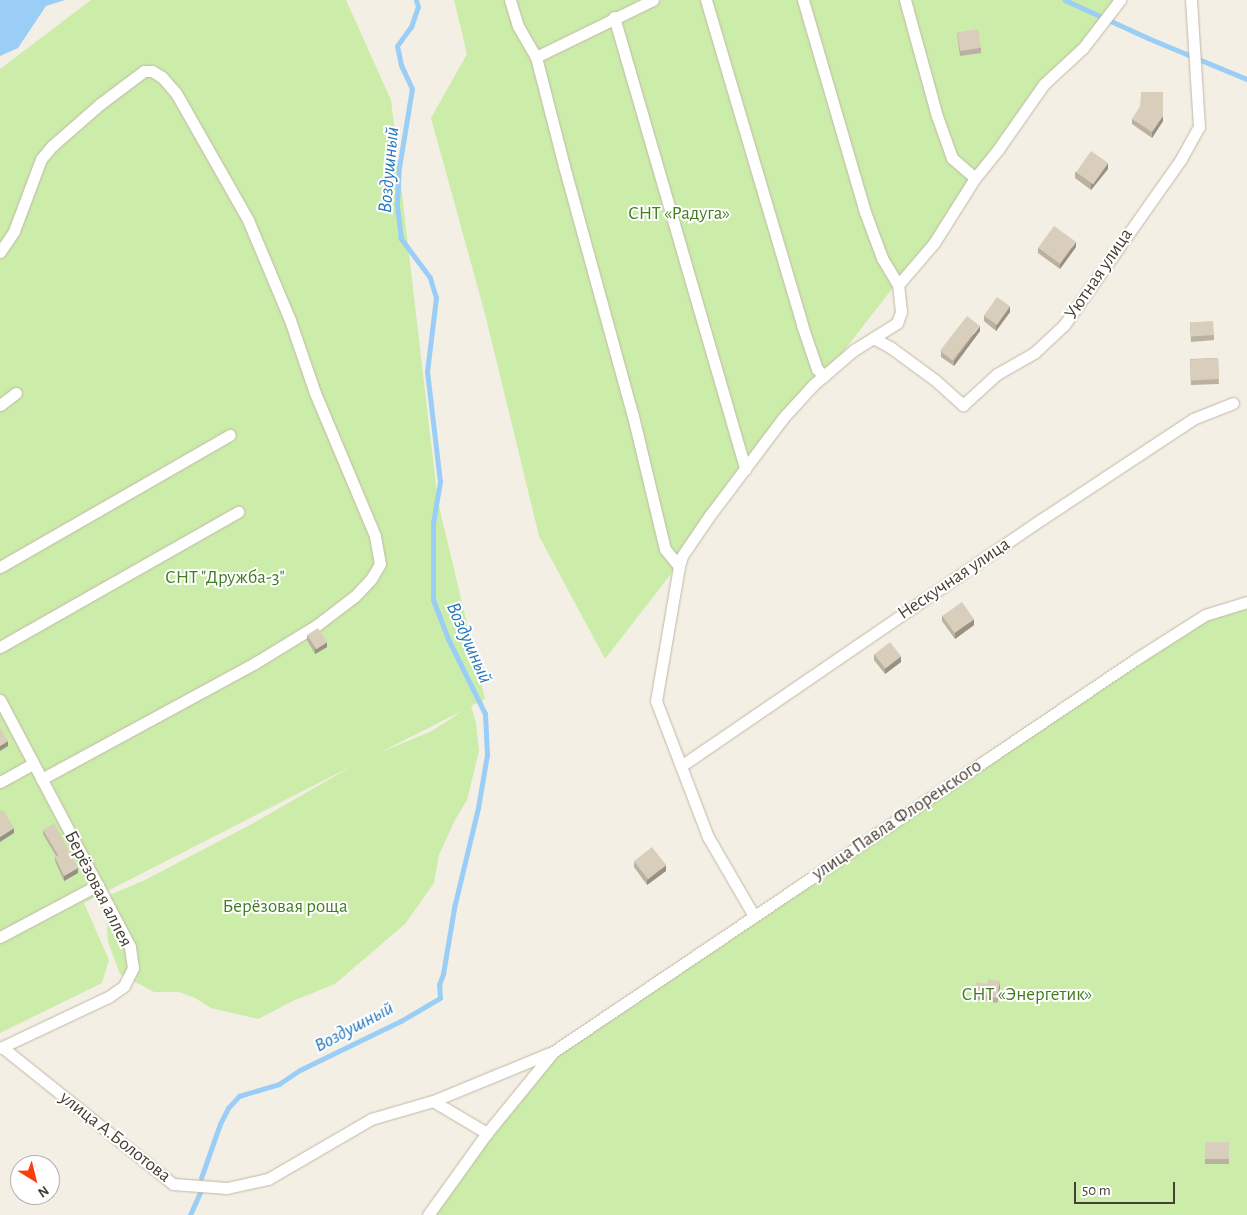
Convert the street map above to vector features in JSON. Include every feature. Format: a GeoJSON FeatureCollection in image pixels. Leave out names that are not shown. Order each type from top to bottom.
{"type":"FeatureCollection","features":[{"type":"Feature","properties":{"kind":"street"},"geometry":{"type":"LineString","coordinates":[[510,0],[518,26],[536,57],[633,416],[666,549],[679,566]]}},
{"type":"Feature","properties":{"kind":"street"},"geometry":{"type":"LineString","coordinates":[[536,57],[654,0]]}},
{"type":"Feature","properties":{"kind":"street"},"geometry":{"type":"LineString","coordinates":[[706,0],[802,325],[817,369],[824,376]]}},
{"type":"Feature","properties":{"kind":"street"},"geometry":{"type":"LineString","coordinates":[[754,916],[708,837],[656,701],[679,566],[682,556],[704,523],[783,418],[824,376],[854,350],[897,323],[901,312],[898,285],[882,258],[865,212],[803,0]]}},
{"type":"Feature","properties":{"kind":"street"},"geometry":{"type":"LineString","coordinates":[[905,0],[937,116],[952,158],[975,178]]}},
{"type":"Feature","properties":{"kind":"street"},"geometry":{"type":"LineString","coordinates":[[898,285],[934,243],[975,178],[999,148],[1044,84],[1083,48],[1120,0]]}},
{"type":"Feature","properties":{"kind":"street","name":"Уютная улица"},"geometry":{"type":"LineString","coordinates":[[873,338],[890,347],[935,380],[963,405],[997,374],[1034,352],[1064,326],[1085,298],[1131,227],[1181,159],[1199,126],[1191,0]]}},
{"type":"Feature","properties":{"kind":"street"},"geometry":{"type":"LineString","coordinates":[[614,18],[745,469]]}},
{"type":"Feature","properties":{"kind":"street"},"geometry":{"type":"LineString","coordinates":[[0,252],[14,231],[41,159],[52,146],[100,104],[144,71],[152,71],[162,77],[176,92],[248,220],[290,320],[315,393],[375,536],[380,564],[371,579],[355,596],[317,625],[255,663],[41,778]]}},
{"type":"Feature","properties":{"kind":"street"},"geometry":{"type":"LineString","coordinates":[[0,405],[16,393]]}},
{"type":"Feature","properties":{"kind":"street","name":"Нескучная улица"},"geometry":{"type":"LineString","coordinates":[[681,766],[1042,519],[1193,419],[1233,403]]}},
{"type":"Feature","properties":{"kind":"street"},"geometry":{"type":"LineString","coordinates":[[0,567],[230,436]]}},
{"type":"Feature","properties":{"kind":"street"},"geometry":{"type":"LineString","coordinates":[[0,646],[238,512]]}},
{"type":"Feature","properties":{"kind":"street","name":"улица Павла Флоренского"},"geometry":{"type":"LineString","coordinates":[[433,1101],[553,1052],[1143,654],[1205,615],[1247,602]]}},
{"type":"Feature","properties":{"kind":"street","name":"Берёзовая аллея"},"geometry":{"type":"LineString","coordinates":[[0,700],[130,947],[133,968],[124,986],[108,997],[1,1047]]}},
{"type":"Feature","properties":{"kind":"street"},"geometry":{"type":"LineString","coordinates":[[0,782],[34,764]]}},
{"type":"Feature","properties":{"kind":"street"},"geometry":{"type":"LineString","coordinates":[[0,938],[98,885]]}},
{"type":"Feature","properties":{"kind":"street","name":"улица А.Болотова"},"geometry":{"type":"LineString","coordinates":[[1,1047],[173,1184],[183,1186],[227,1188],[268,1179],[371,1119],[433,1101]]}},
{"type":"Feature","properties":{"kind":"street","name":"улица Павла Флоренского"},"geometry":{"type":"LineString","coordinates":[[428,1215],[486,1133],[553,1052]]}},
{"type":"Feature","properties":{"kind":"street"},"geometry":{"type":"LineString","coordinates":[[433,1101],[486,1133]]}},
{"type":"Feature","properties":{"kind":"green space","name":"СНТ \"Дружба-3\""},"geometry":{"type":"Polygon","coordinates":[[[91,0],[346,0],[391,100],[438,502],[485,699],[471,706],[476,723],[479,751],[467,800],[455,820],[439,855],[434,883],[405,924],[335,984],[295,1000],[258,1019],[211,1008],[195,998],[179,992],[154,992],[120,974],[108,942],[105,897],[143,881],[250,825],[354,765],[84,903],[109,960],[102,983],[0,1033],[0,69],[91,0]],[[464,710],[379,753],[432,731],[464,710]]]}},
{"type":"Feature","properties":{"kind":"green space","name":"СНТ «Радуга»"},"geometry":{"type":"Polygon","coordinates":[[[454,0],[1116,0],[605,659],[539,536],[485,314],[431,118],[467,54],[454,0]]]}},
{"type":"Feature","properties":{"kind":"green space","name":"СНТ «Энергетик»"},"geometry":{"type":"Polygon","coordinates":[[[1247,601],[1247,1215],[426,1215],[561,1050],[1173,631],[1247,601]]]}},
{"type":"Feature","properties":{"kind":"water"},"geometry":{"type":"Polygon","coordinates":[[[0,0],[65,0],[46,6],[18,48],[0,56],[0,0]]]}},
{"type":"Feature","properties":{"kind":"building"},"geometry":{"type":"Polygon","coordinates":[[[978,29],[981,48],[960,51],[957,32],[978,29]]]}},
{"type":"Feature","properties":{"kind":"building"},"geometry":{"type":"Polygon","coordinates":[[[1141,92],[1163,92],[1163,116],[1152,132],[1132,119],[1140,106],[1141,92]]]}},
{"type":"Feature","properties":{"kind":"building"},"geometry":{"type":"Polygon","coordinates":[[[1091,151],[1108,163],[1093,184],[1076,172],[1091,151]]]}},
{"type":"Feature","properties":{"kind":"building"},"geometry":{"type":"Polygon","coordinates":[[[1054,226],[1076,242],[1060,264],[1038,248],[1054,226]]]}},
{"type":"Feature","properties":{"kind":"building"},"geometry":{"type":"Polygon","coordinates":[[[997,297],[1010,306],[997,325],[984,316],[997,297]]]}},
{"type":"Feature","properties":{"kind":"building"},"geometry":{"type":"Polygon","coordinates":[[[967,316],[980,326],[953,361],[940,351],[967,316]]]}},
{"type":"Feature","properties":{"kind":"building"},"geometry":{"type":"Polygon","coordinates":[[[1213,321],[1214,335],[1191,337],[1190,323],[1213,321]]]}},
{"type":"Feature","properties":{"kind":"building"},"geometry":{"type":"Polygon","coordinates":[[[1218,358],[1219,379],[1191,380],[1190,359],[1218,358]]]}},
{"type":"Feature","properties":{"kind":"building"},"geometry":{"type":"Polygon","coordinates":[[[962,602],[974,619],[954,633],[942,616],[962,602]]]}},
{"type":"Feature","properties":{"kind":"building"},"geometry":{"type":"Polygon","coordinates":[[[318,628],[327,642],[316,649],[307,635],[318,628]]]}},
{"type":"Feature","properties":{"kind":"building"},"geometry":{"type":"Polygon","coordinates":[[[890,642],[901,656],[885,668],[874,654],[890,642]]]}},
{"type":"Feature","properties":{"kind":"building"},"geometry":{"type":"Polygon","coordinates":[[[0,727],[8,741],[0,746],[0,727]]]}},
{"type":"Feature","properties":{"kind":"building"},"geometry":{"type":"Polygon","coordinates":[[[3,810],[14,828],[0,837],[0,811],[3,810]]]}},
{"type":"Feature","properties":{"kind":"building"},"geometry":{"type":"Polygon","coordinates":[[[54,823],[78,868],[64,876],[55,857],[58,855],[43,830],[54,823]]]}},
{"type":"Feature","properties":{"kind":"building"},"geometry":{"type":"Polygon","coordinates":[[[652,847],[666,865],[648,879],[634,861],[652,847]]]}},
{"type":"Feature","properties":{"kind":"building"},"geometry":{"type":"Polygon","coordinates":[[[988,979],[1000,981],[997,998],[974,993],[976,982],[987,984],[988,979]]]}},
{"type":"Feature","properties":{"kind":"building"},"geometry":{"type":"Polygon","coordinates":[[[1205,1142],[1229,1142],[1229,1159],[1205,1159],[1205,1142]]]}},
{"type":"Feature","properties":{"kind":"waterway","name":"Воздушный"},"geometry":{"type":"LineString","coordinates":[[201,1178],[220,1124],[228,1108],[239,1096],[279,1084],[300,1070],[401,1021],[440,998],[439,985],[443,974],[454,908],[478,808],[487,755],[485,714],[448,639],[433,600],[433,523],[440,482],[427,372],[436,298],[430,278],[401,239],[397,204],[399,168],[412,89],[401,65],[397,46],[411,27],[418,7],[416,0]]}},
{"type":"Feature","properties":{"kind":"waterway"},"geometry":{"type":"LineString","coordinates":[[1065,0],[1148,38],[1247,79]]}},
{"type":"Feature","properties":{"kind":"waterway","name":"Воздушный"},"geometry":{"type":"LineString","coordinates":[[190,1215],[200,1193]]}},
{"type":"Feature","properties":{"kind":"park label","name":"Берёзовая роща"},"geometry":{"type":"Point","coordinates":[285,907]}}]}
